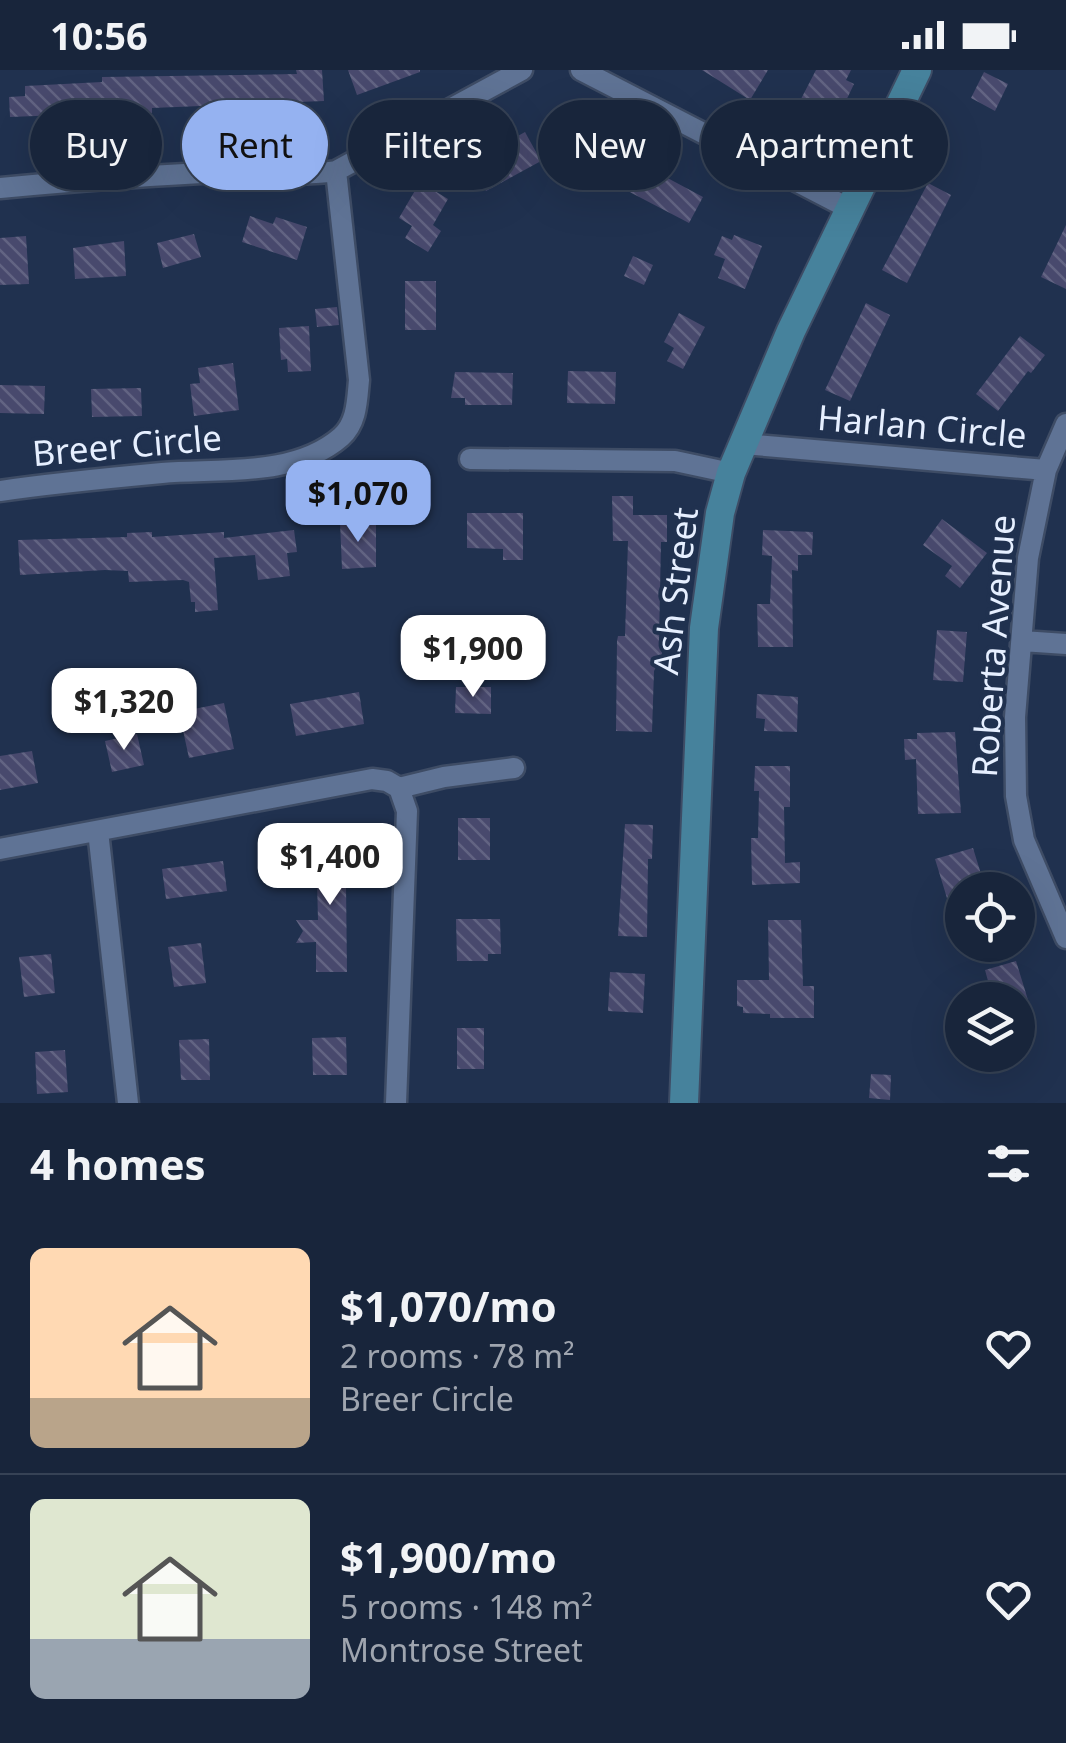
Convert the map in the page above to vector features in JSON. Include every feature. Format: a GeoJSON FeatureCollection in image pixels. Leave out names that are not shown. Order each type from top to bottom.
{"type":"FeatureCollection","features":[{"type":"Feature","properties":{"kind":"street"},"geometry":{"type":"LineString","coordinates":[[0,188],[232,172],[302,176],[336,172],[522,70]]}},
{"type":"Feature","properties":{"kind":"street"},"geometry":{"type":"LineString","coordinates":[[581,70],[848,208]]}},
{"type":"Feature","properties":{"kind":"street","name":"Ash Street"},"geometry":{"type":"LineString","coordinates":[[684,1103],[704,628],[714,540],[743,444],[848,208],[917,70]]}},
{"type":"Feature","properties":{"kind":"street","name":"Breer Circle"},"geometry":{"type":"LineString","coordinates":[[0,490],[277,464],[315,453],[341,437],[356,412],[360,380],[336,172]]}},
{"type":"Feature","properties":{"kind":"street","name":"Harlan Circle"},"geometry":{"type":"LineString","coordinates":[[743,444],[1046,470],[1066,424]]}},
{"type":"Feature","properties":{"kind":"street"},"geometry":{"type":"LineString","coordinates":[[470,459],[675,462],[732,473]]}},
{"type":"Feature","properties":{"kind":"street","name":"Roberta Avenue"},"geometry":{"type":"LineString","coordinates":[[1046,470],[1028,558],[1014,752],[1018,817],[1024,840],[1066,938]]}},
{"type":"Feature","properties":{"kind":"street"},"geometry":{"type":"LineString","coordinates":[[1022,642],[1066,644]]}},
{"type":"Feature","properties":{"kind":"street"},"geometry":{"type":"LineString","coordinates":[[399,788],[514,768]]}},
{"type":"Feature","properties":{"kind":"street"},"geometry":{"type":"LineString","coordinates":[[0,850],[372,779],[399,788],[407,811],[396,1103]]}},
{"type":"Feature","properties":{"kind":"street"},"geometry":{"type":"LineString","coordinates":[[98,831],[128,1103]]}},
{"type":"Feature","properties":{"kind":"building"},"geometry":{"type":"Polygon","coordinates":[[[296,70],[322,70],[324,100],[182,100],[182,107],[162,108],[162,100],[30,100],[30,116],[10,117],[9,97],[25,96],[25,86],[102,82],[102,77],[297,74],[296,70]]]}},
{"type":"Feature","properties":{"kind":"building"},"geometry":{"type":"Polygon","coordinates":[[[348,70],[420,70],[420,72],[357,95],[348,70]]]}},
{"type":"Feature","properties":{"kind":"building"},"geometry":{"type":"Polygon","coordinates":[[[702,70],[768,70],[750,100],[702,70]]]}},
{"type":"Feature","properties":{"kind":"building"},"geometry":{"type":"Polygon","coordinates":[[[816,70],[851,70],[846,80],[854,84],[846,100],[800,100],[816,70]]]}},
{"type":"Feature","properties":{"kind":"building"},"geometry":{"type":"Polygon","coordinates":[[[984,72],[1008,84],[995,111],[971,98],[984,72]]]}},
{"type":"Feature","properties":{"kind":"building"},"geometry":{"type":"Polygon","coordinates":[[[525,132],[538,163],[518,174],[518,136],[525,132]]]}},
{"type":"Feature","properties":{"kind":"building"},"geometry":{"type":"Polygon","coordinates":[[[681,185],[703,197],[689,223],[626,190],[681,190],[681,185]]]}},
{"type":"Feature","properties":{"kind":"building"},"geometry":{"type":"Polygon","coordinates":[[[415,190],[433,190],[448,199],[433,225],[441,231],[428,252],[405,238],[412,226],[399,218],[415,190]]]}},
{"type":"Feature","properties":{"kind":"building"},"geometry":{"type":"Polygon","coordinates":[[[924,190],[941,190],[951,195],[907,283],[882,270],[924,190]]]}},
{"type":"Feature","properties":{"kind":"building"},"geometry":{"type":"Polygon","coordinates":[[[250,216],[273,224],[276,217],[307,227],[297,260],[242,242],[250,216]]]}},
{"type":"Feature","properties":{"kind":"building"},"geometry":{"type":"Polygon","coordinates":[[[1066,225],[1066,289],[1041,277],[1066,225]]]}},
{"type":"Feature","properties":{"kind":"building"},"geometry":{"type":"Polygon","coordinates":[[[194,234],[201,257],[163,268],[157,243],[194,234]]]}},
{"type":"Feature","properties":{"kind":"building"},"geometry":{"type":"Polygon","coordinates":[[[734,235],[762,246],[745,289],[718,278],[725,259],[714,255],[722,236],[732,240],[734,235]]]}},
{"type":"Feature","properties":{"kind":"building"},"geometry":{"type":"Polygon","coordinates":[[[26,236],[29,284],[0,285],[0,238],[26,236]]]}},
{"type":"Feature","properties":{"kind":"building"},"geometry":{"type":"Polygon","coordinates":[[[124,241],[126,276],[75,279],[73,248],[124,241]]]}},
{"type":"Feature","properties":{"kind":"building"},"geometry":{"type":"Polygon","coordinates":[[[633,256],[653,265],[644,285],[624,276],[633,256]]]}},
{"type":"Feature","properties":{"kind":"building"},"geometry":{"type":"Polygon","coordinates":[[[405,281],[436,281],[436,330],[405,330],[405,281]]]}},
{"type":"Feature","properties":{"kind":"building"},"geometry":{"type":"Polygon","coordinates":[[[866,303],[890,315],[850,401],[825,390],[866,303]]]}},
{"type":"Feature","properties":{"kind":"building"},"geometry":{"type":"Polygon","coordinates":[[[337,307],[339,325],[317,327],[315,309],[337,307]]]}},
{"type":"Feature","properties":{"kind":"building"},"geometry":{"type":"Polygon","coordinates":[[[679,313],[705,327],[683,369],[667,361],[674,348],[664,342],[679,313]]]}},
{"type":"Feature","properties":{"kind":"building"},"geometry":{"type":"Polygon","coordinates":[[[309,326],[311,371],[288,372],[287,359],[281,360],[279,328],[309,326]]]}},
{"type":"Feature","properties":{"kind":"building"},"geometry":{"type":"Polygon","coordinates":[[[1020,336],[1045,355],[998,411],[976,394],[1020,336]]]}},
{"type":"Feature","properties":{"kind":"building"},"geometry":{"type":"Polygon","coordinates":[[[233,363],[239,410],[194,416],[190,384],[200,383],[198,368],[233,363]]]}},
{"type":"Feature","properties":{"kind":"building"},"geometry":{"type":"Polygon","coordinates":[[[568,371],[616,372],[615,404],[567,403],[568,371]]]}},
{"type":"Feature","properties":{"kind":"building"},"geometry":{"type":"Polygon","coordinates":[[[455,372],[513,373],[512,405],[465,405],[465,398],[451,398],[455,372]]]}},
{"type":"Feature","properties":{"kind":"building"},"geometry":{"type":"Polygon","coordinates":[[[0,385],[45,386],[44,414],[0,413],[0,385]]]}},
{"type":"Feature","properties":{"kind":"building"},"geometry":{"type":"Polygon","coordinates":[[[141,388],[142,416],[92,417],[91,389],[141,388]]]}},
{"type":"Feature","properties":{"kind":"building"},"geometry":{"type":"Polygon","coordinates":[[[612,496],[633,496],[633,515],[667,515],[667,542],[661,542],[662,667],[654,671],[652,732],[616,731],[617,641],[618,636],[625,636],[628,541],[613,541],[612,496]]]}},
{"type":"Feature","properties":{"kind":"building"},"geometry":{"type":"Polygon","coordinates":[[[467,513],[523,513],[523,560],[503,560],[503,549],[467,548],[467,513]]]}},
{"type":"Feature","properties":{"kind":"building"},"geometry":{"type":"Polygon","coordinates":[[[942,519],[987,553],[960,588],[945,576],[952,566],[923,545],[942,519]]]}},
{"type":"Feature","properties":{"kind":"building"},"geometry":{"type":"Polygon","coordinates":[[[376,521],[376,567],[342,569],[340,522],[376,521]]]}},
{"type":"Feature","properties":{"kind":"building"},"geometry":{"type":"Polygon","coordinates":[[[294,530],[297,552],[287,553],[290,576],[258,580],[255,555],[214,558],[218,610],[195,612],[189,582],[183,580],[129,582],[128,571],[105,570],[20,575],[18,540],[127,537],[127,533],[152,532],[152,537],[224,532],[224,538],[294,530]]]}},
{"type":"Feature","properties":{"kind":"building"},"geometry":{"type":"Polygon","coordinates":[[[763,530],[813,532],[812,555],[798,555],[798,571],[792,570],[793,647],[758,647],[757,604],[770,604],[772,556],[762,555],[763,530]]]}},
{"type":"Feature","properties":{"kind":"building"},"geometry":{"type":"Polygon","coordinates":[[[937,630],[967,632],[963,682],[933,680],[937,630]]]}},
{"type":"Feature","properties":{"kind":"building"},"geometry":{"type":"Polygon","coordinates":[[[456,687],[491,687],[491,714],[455,713],[456,687]]]}},
{"type":"Feature","properties":{"kind":"building"},"geometry":{"type":"Polygon","coordinates":[[[359,692],[364,724],[296,736],[290,704],[359,692]]]}},
{"type":"Feature","properties":{"kind":"building"},"geometry":{"type":"Polygon","coordinates":[[[757,694],[798,697],[797,732],[764,731],[765,719],[756,718],[757,694]]]}},
{"type":"Feature","properties":{"kind":"building"},"geometry":{"type":"Polygon","coordinates":[[[224,703],[234,749],[189,758],[179,712],[224,703]]]}},
{"type":"Feature","properties":{"kind":"building"},"geometry":{"type":"Polygon","coordinates":[[[955,732],[961,813],[918,814],[916,759],[905,760],[904,739],[917,739],[917,733],[955,732]]]}},
{"type":"Feature","properties":{"kind":"building"},"geometry":{"type":"Polygon","coordinates":[[[137,734],[144,765],[112,772],[105,741],[137,734]]]}},
{"type":"Feature","properties":{"kind":"building"},"geometry":{"type":"Polygon","coordinates":[[[32,751],[38,783],[0,790],[0,756],[32,751]]]}},
{"type":"Feature","properties":{"kind":"building"},"geometry":{"type":"Polygon","coordinates":[[[755,766],[790,766],[790,807],[784,807],[785,863],[800,862],[800,883],[752,885],[751,838],[758,838],[755,766]]]}},
{"type":"Feature","properties":{"kind":"building"},"geometry":{"type":"Polygon","coordinates":[[[458,818],[490,818],[490,860],[458,860],[458,818]]]}},
{"type":"Feature","properties":{"kind":"building"},"geometry":{"type":"Polygon","coordinates":[[[625,824],[653,825],[652,859],[648,859],[647,937],[618,936],[625,824]]]}},
{"type":"Feature","properties":{"kind":"building"},"geometry":{"type":"Polygon","coordinates":[[[316,842],[349,842],[347,972],[316,972],[316,942],[296,943],[303,931],[296,920],[318,920],[316,842]]]}},
{"type":"Feature","properties":{"kind":"building"},"geometry":{"type":"Polygon","coordinates":[[[973,848],[980,872],[945,872],[945,892],[935,859],[973,848]]]}},
{"type":"Feature","properties":{"kind":"building"},"geometry":{"type":"Polygon","coordinates":[[[223,861],[227,891],[166,899],[162,869],[223,861]]]}},
{"type":"Feature","properties":{"kind":"building"},"geometry":{"type":"Polygon","coordinates":[[[456,919],[500,919],[501,954],[488,954],[488,961],[457,961],[456,919]]]}},
{"type":"Feature","properties":{"kind":"building"},"geometry":{"type":"Polygon","coordinates":[[[768,920],[801,920],[803,986],[814,986],[814,1018],[770,1018],[770,1014],[743,1013],[743,1007],[737,1006],[737,980],[769,980],[768,920]]]}},
{"type":"Feature","properties":{"kind":"building"},"geometry":{"type":"Polygon","coordinates":[[[201,943],[206,983],[174,987],[168,947],[201,943]]]}},
{"type":"Feature","properties":{"kind":"building"},"geometry":{"type":"Polygon","coordinates":[[[51,954],[55,993],[24,997],[19,957],[51,954]]]}},
{"type":"Feature","properties":{"kind":"building"},"geometry":{"type":"Polygon","coordinates":[[[1016,962],[1022,982],[985,982],[985,970],[1016,962]]]}},
{"type":"Feature","properties":{"kind":"building"},"geometry":{"type":"Polygon","coordinates":[[[610,972],[645,974],[643,1013],[608,1011],[610,972]]]}},
{"type":"Feature","properties":{"kind":"building"},"geometry":{"type":"Polygon","coordinates":[[[457,1028],[484,1028],[484,1069],[457,1069],[457,1028]]]}},
{"type":"Feature","properties":{"kind":"building"},"geometry":{"type":"Polygon","coordinates":[[[346,1037],[347,1075],[313,1075],[312,1038],[346,1037]]]}},
{"type":"Feature","properties":{"kind":"building"},"geometry":{"type":"Polygon","coordinates":[[[209,1039],[210,1080],[181,1080],[179,1040],[209,1039]]]}},
{"type":"Feature","properties":{"kind":"building"},"geometry":{"type":"Polygon","coordinates":[[[65,1050],[68,1092],[37,1094],[35,1052],[65,1050]]]}},
{"type":"Feature","properties":{"kind":"building"},"geometry":{"type":"Polygon","coordinates":[[[871,1074],[891,1075],[890,1100],[869,1098],[871,1074]]]}}]}
